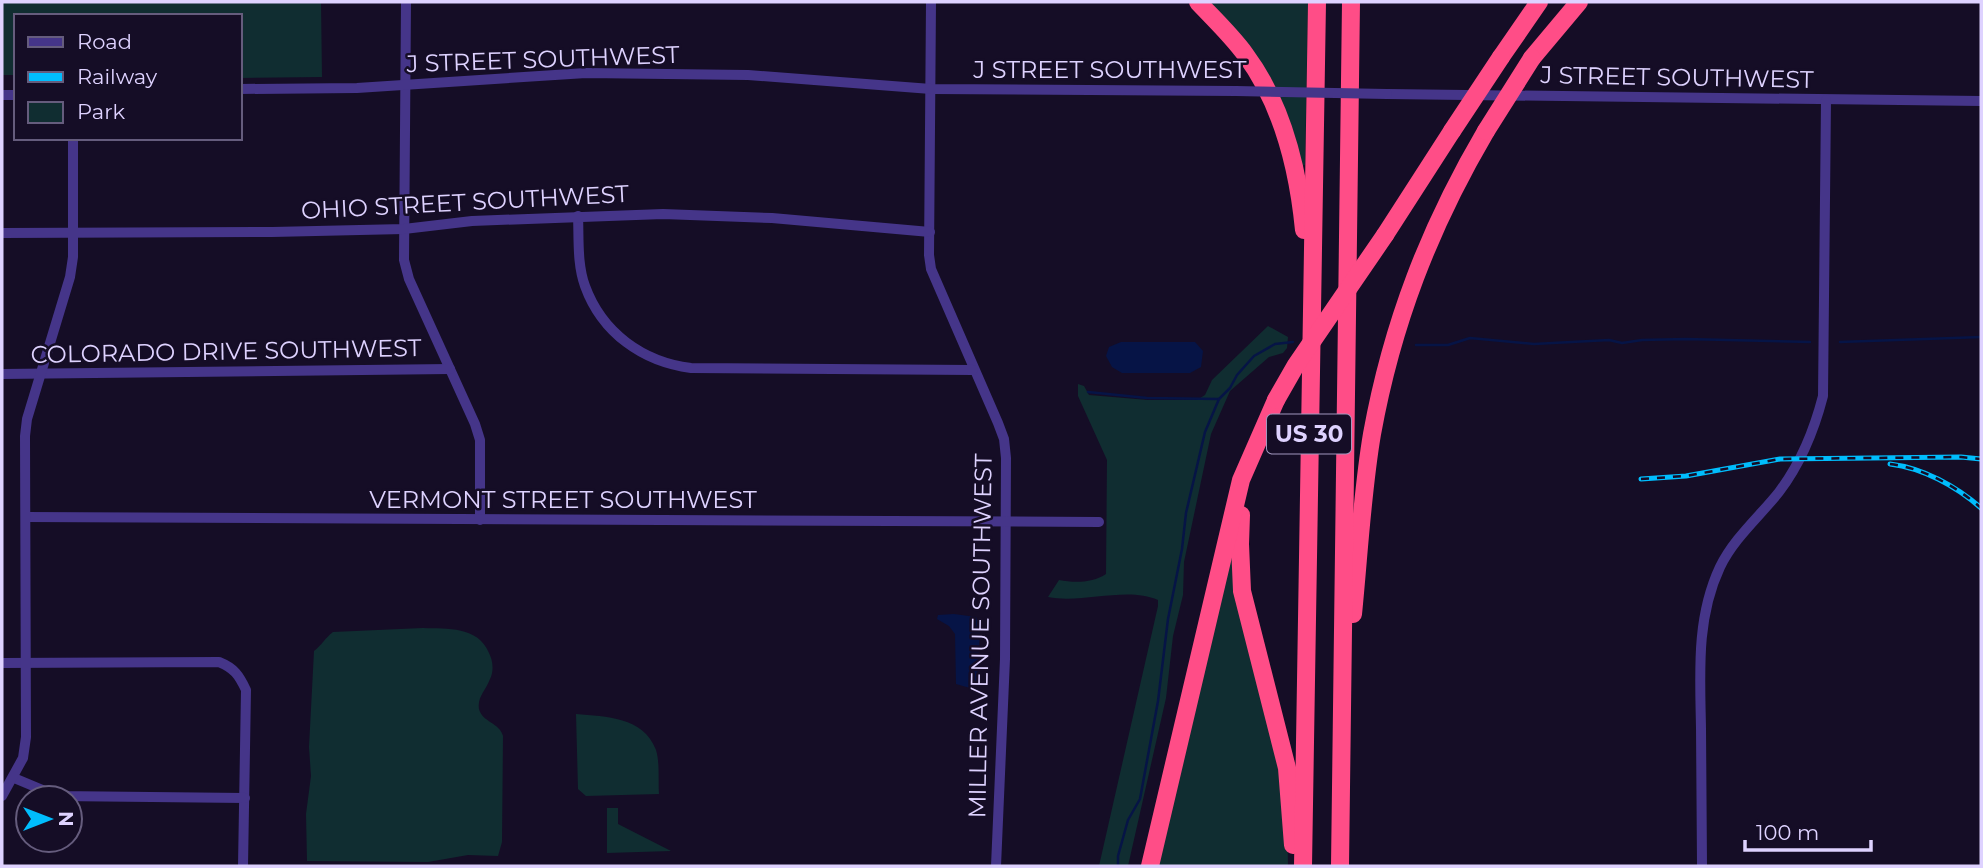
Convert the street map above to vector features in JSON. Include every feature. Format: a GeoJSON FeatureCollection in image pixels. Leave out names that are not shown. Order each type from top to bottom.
{"type":"FeatureCollection","features":[{"type":"Feature","properties":{"kind":"highway"},"geometry":{"type":"LineString","coordinates":[[1198,2],[1233,38],[1265,86],[1276,109],[1296,169],[1304,228],[1310,395]]}},
{"type":"Feature","properties":{"kind":"highway","name":"US 30"},"geometry":{"type":"LineString","coordinates":[[1303,866],[1317,2]]}},
{"type":"Feature","properties":{"kind":"highway","name":"US 30"},"geometry":{"type":"LineString","coordinates":[[1340,866],[1351,2]]}},
{"type":"Feature","properties":{"kind":"highway"},"geometry":{"type":"LineString","coordinates":[[1150,866],[1241,480],[1276,400],[1296,365],[1539,2]]}},
{"type":"Feature","properties":{"kind":"highway"},"geometry":{"type":"LineString","coordinates":[[1342,725],[1372,434],[1400,317],[1421,258],[1457,179],[1532,58],[1579,2]]}},
{"type":"Feature","properties":{"kind":"highway"},"geometry":{"type":"LineString","coordinates":[[1249,463],[1240,544],[1242,591],[1287,768],[1295,866]]}},
{"type":"Feature","properties":{"kind":"street"},"geometry":{"type":"LineString","coordinates":[[406,2],[404,260],[409,279],[480,440],[480,520]]}},
{"type":"Feature","properties":{"kind":"street","name":"MILLER AVENUE SOUTHWEST"},"geometry":{"type":"LineString","coordinates":[[932,2],[931,269],[1004,439],[1005,659],[996,866]]}},
{"type":"Feature","properties":{"kind":"street","name":"J STREET SOUTHWEST"},"geometry":{"type":"LineString","coordinates":[[242,89],[406,85],[573,73],[668,73],[748,75],[931,89],[1981,101]]}},
{"type":"Feature","properties":{"kind":"street"},"geometry":{"type":"LineString","coordinates":[[1702,866],[1700,652],[1707,603],[1721,565],[1801,460],[1824,396],[1826,100]]}},
{"type":"Feature","properties":{"kind":"street"},"geometry":{"type":"LineString","coordinates":[[2,796],[23,758],[26,737],[25,436],[27,419],[70,277],[73,140]]}},
{"type":"Feature","properties":{"kind":"street","name":"OHIO STREET SOUTHWEST"},"geometry":{"type":"LineString","coordinates":[[2,233],[404,229],[472,221],[663,214],[772,218],[930,232]]}},
{"type":"Feature","properties":{"kind":"street"},"geometry":{"type":"LineString","coordinates":[[578,216],[580,263],[595,309],[629,346],[670,366],[973,370]]}},
{"type":"Feature","properties":{"kind":"street","name":"COLORADO DRIVE SOUTHWEST"},"geometry":{"type":"LineString","coordinates":[[2,374],[450,369]]}},
{"type":"Feature","properties":{"kind":"street","name":"VERMONT STREET SOUTHWEST"},"geometry":{"type":"LineString","coordinates":[[26,517],[1099,522]]}},
{"type":"Feature","properties":{"kind":"street"},"geometry":{"type":"LineString","coordinates":[[2,663],[219,662],[231,666],[239,674],[246,690],[243,866]]}},
{"type":"Feature","properties":{"kind":"street"},"geometry":{"type":"LineString","coordinates":[[13,778],[57,796],[245,798]]}},
{"type":"Feature","properties":{"kind":"green space"},"geometry":{"type":"Polygon","coordinates":[[[2,2],[321,2],[322,77],[242,78],[242,14],[14,14],[14,75],[2,75],[2,2]]]}},
{"type":"Feature","properties":{"kind":"green space"},"geometry":{"type":"Polygon","coordinates":[[[1206,2],[1308,2],[1305,165],[1301,166],[1297,145],[1206,2]]]}},
{"type":"Feature","properties":{"kind":"green space"},"geometry":{"type":"Polygon","coordinates":[[[1268,326],[1288,337],[1287,348],[1283,353],[1269,357],[1230,391],[1211,434],[1184,562],[1183,595],[1173,636],[1166,698],[1128,866],[1099,866],[1158,600],[1133,595],[1061,599],[1048,597],[1059,580],[1083,582],[1106,574],[1107,460],[1078,396],[1078,384],[1084,386],[1089,395],[1148,400],[1197,400],[1205,395],[1212,380],[1268,326]]]}},
{"type":"Feature","properties":{"kind":"green space"},"geometry":{"type":"Polygon","coordinates":[[[1232,550],[1277,746],[1287,826],[1288,866],[1157,866],[1232,550]]]}},
{"type":"Feature","properties":{"kind":"green space"},"geometry":{"type":"Polygon","coordinates":[[[423,628],[470,633],[484,644],[490,656],[492,673],[481,697],[479,709],[503,736],[502,842],[498,856],[468,855],[428,862],[307,861],[306,814],[311,776],[309,747],[314,651],[333,632],[423,628]]]}},
{"type":"Feature","properties":{"kind":"green space"},"geometry":{"type":"Polygon","coordinates":[[[576,714],[622,720],[642,730],[656,750],[659,794],[586,796],[578,789],[576,714]]]}},
{"type":"Feature","properties":{"kind":"green space"},"geometry":{"type":"Polygon","coordinates":[[[607,808],[618,808],[618,824],[671,851],[607,853],[607,808]]]}},
{"type":"Feature","properties":{"kind":"shaded area"},"geometry":{"type":"Polygon","coordinates":[[[1121,342],[1195,342],[1203,351],[1201,367],[1190,373],[1122,373],[1112,367],[1106,356],[1109,347],[1121,342]]]}},
{"type":"Feature","properties":{"kind":"shaded area"},"geometry":{"type":"Polygon","coordinates":[[[938,615],[976,617],[980,631],[977,682],[970,688],[956,684],[955,634],[949,626],[937,619],[938,615]]]}},
{"type":"Feature","properties":{"kind":"waterway"},"geometry":{"type":"LineString","coordinates":[[1840,342],[1981,337]]}},
{"type":"Feature","properties":{"kind":"waterway"},"geometry":{"type":"LineString","coordinates":[[1416,345],[1448,345],[1470,338],[1534,344],[1686,339],[1810,342]]}},
{"type":"Feature","properties":{"kind":"waterway"},"geometry":{"type":"LineString","coordinates":[[1118,866],[1118,856],[1128,820],[1140,799],[1158,701],[1168,619],[1186,513],[1205,432],[1219,399],[1254,356],[1275,344],[1293,342]]}},
{"type":"Feature","properties":{"kind":"waterway"},"geometry":{"type":"LineString","coordinates":[[1088,392],[1147,398],[1219,399]]}},
{"type":"Feature","properties":{"kind":"railway"},"geometry":{"type":"LineString","coordinates":[[1641,479],[1686,476],[1780,459],[1981,459]]}},
{"type":"Feature","properties":{"kind":"railway"},"geometry":{"type":"LineString","coordinates":[[1890,464],[1915,469],[1938,479],[1981,508]]}}]}
